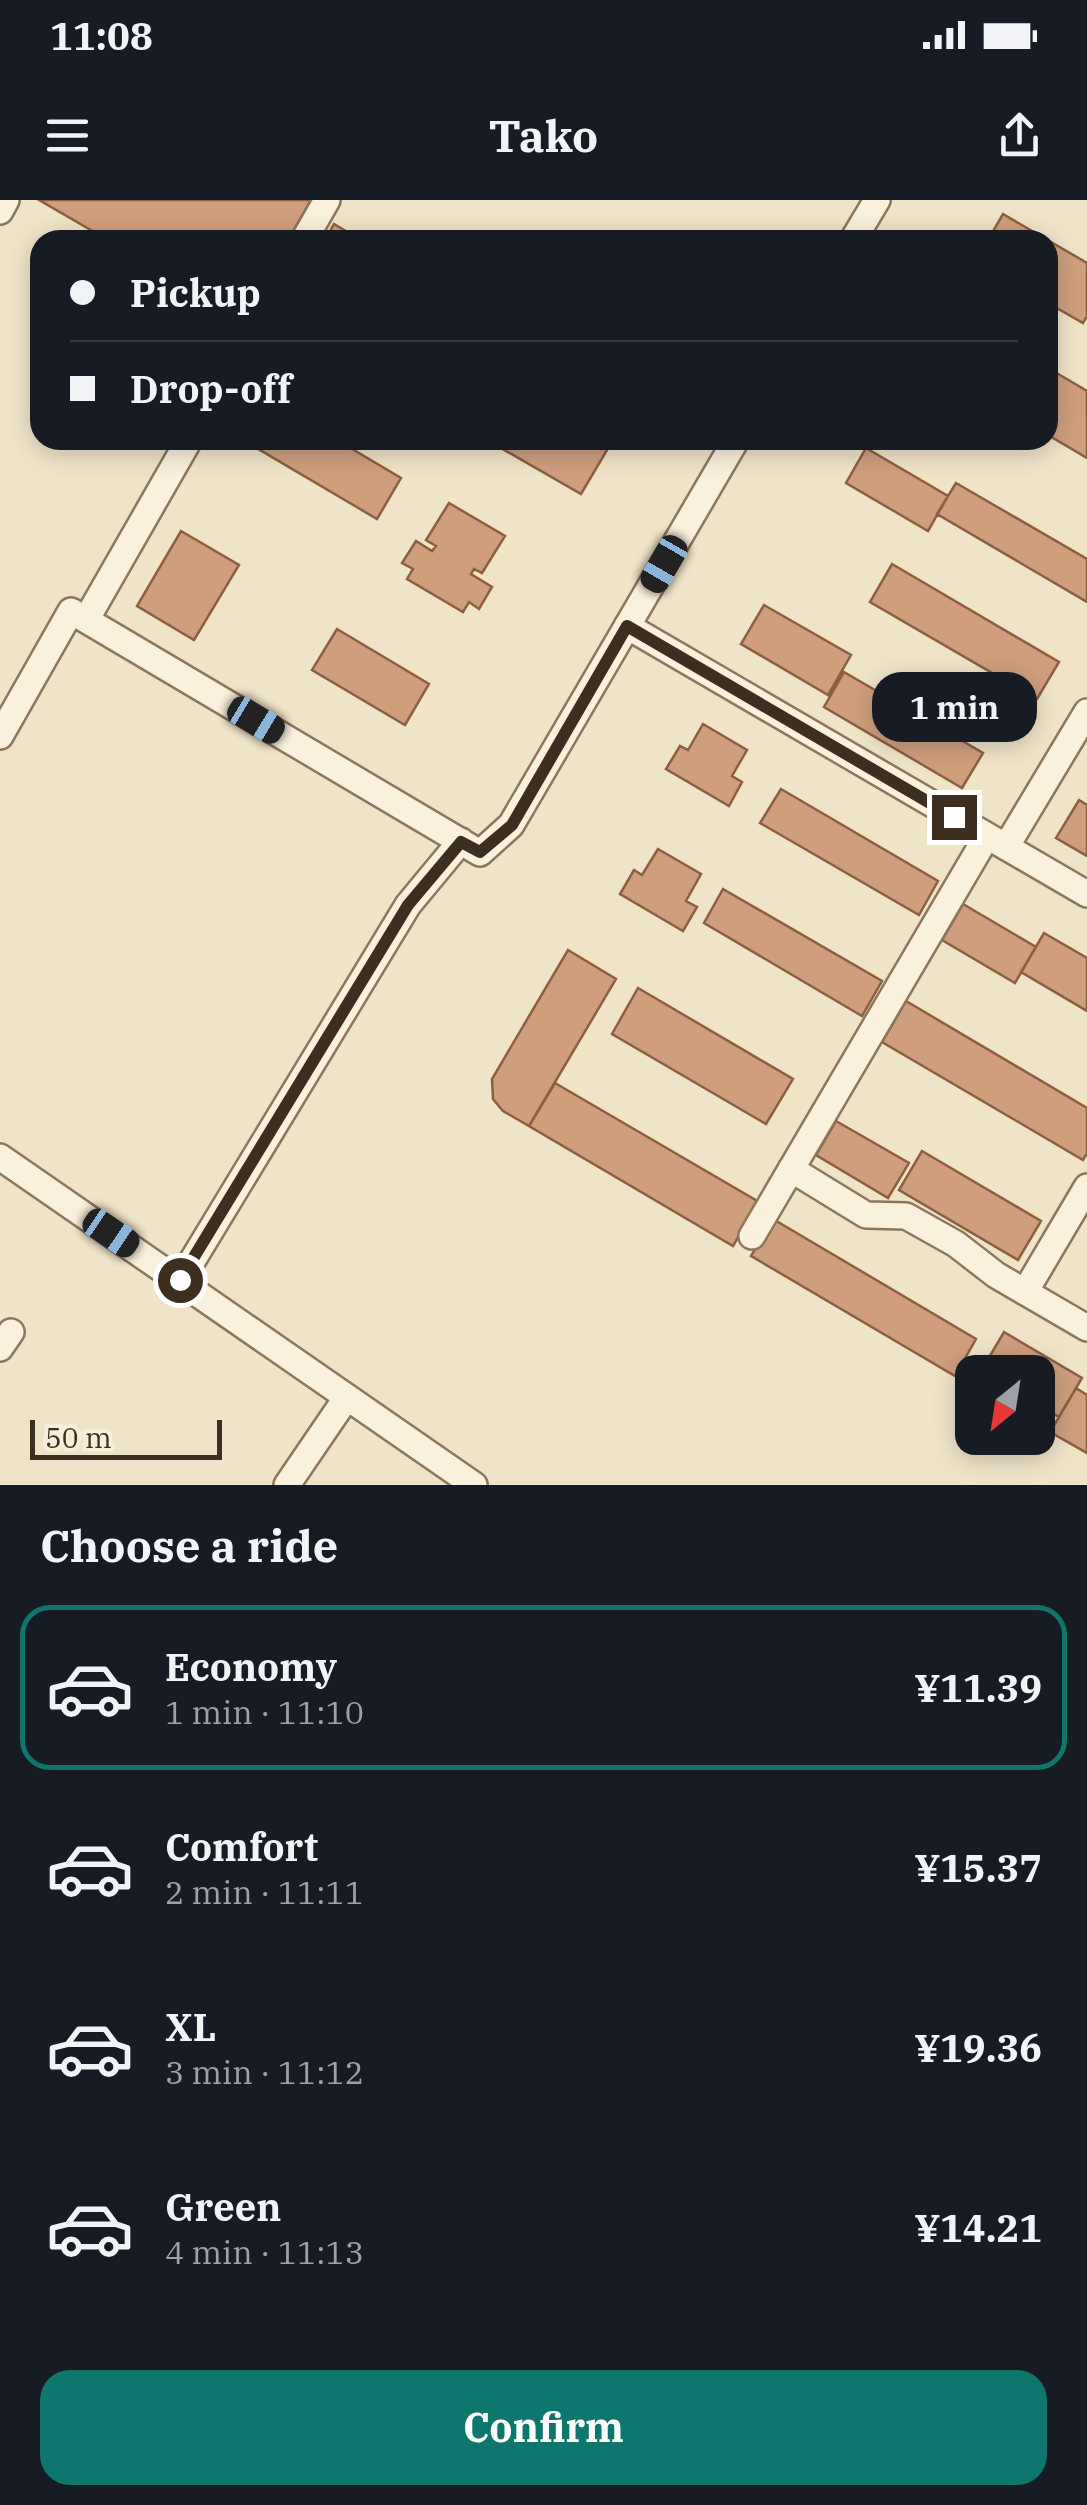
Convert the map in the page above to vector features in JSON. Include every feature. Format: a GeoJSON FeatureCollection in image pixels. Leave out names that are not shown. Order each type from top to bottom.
{"type":"FeatureCollection","features":[{"type":"Feature","properties":{"kind":"street"},"geometry":{"type":"LineString","coordinates":[[0,211],[6,200]]}},
{"type":"Feature","properties":{"kind":"street"},"geometry":{"type":"LineString","coordinates":[[310,230],[327,200]]}},
{"type":"Feature","properties":{"kind":"street"},"geometry":{"type":"LineString","coordinates":[[859,230],[877,200]]}},
{"type":"Feature","properties":{"kind":"street"},"geometry":{"type":"LineString","coordinates":[[86,620],[183,450]]}},
{"type":"Feature","properties":{"kind":"street"},"geometry":{"type":"LineString","coordinates":[[0,736],[71,612],[480,852],[512,825],[730,450]]}},
{"type":"Feature","properties":{"kind":"street"},"geometry":{"type":"LineString","coordinates":[[627,626],[1087,894]]}},
{"type":"Feature","properties":{"kind":"street"},"geometry":{"type":"LineString","coordinates":[[752,1236],[997,842],[1087,712]]}},
{"type":"Feature","properties":{"kind":"street"},"geometry":{"type":"LineString","coordinates":[[180,1280],[408,905],[461,842]]}},
{"type":"Feature","properties":{"kind":"street"},"geometry":{"type":"LineString","coordinates":[[0,1157],[474,1485]]}},
{"type":"Feature","properties":{"kind":"street"},"geometry":{"type":"LineString","coordinates":[[791,1169],[866,1215],[906,1216],[956,1244],[996,1276],[1087,1328]]}},
{"type":"Feature","properties":{"kind":"street"},"geometry":{"type":"LineString","coordinates":[[1025,1292],[1087,1187]]}},
{"type":"Feature","properties":{"kind":"street"},"geometry":{"type":"LineString","coordinates":[[287,1485],[347,1397]]}},
{"type":"Feature","properties":{"kind":"building"},"geometry":{"type":"Polygon","coordinates":[[[39,200],[311,200],[294,230],[91,230],[39,200]]]}},
{"type":"Feature","properties":{"kind":"building"},"geometry":{"type":"Polygon","coordinates":[[[1003,214],[1031,230],[994,230],[1003,214]]]}},
{"type":"Feature","properties":{"kind":"building"},"geometry":{"type":"Polygon","coordinates":[[[1058,246],[1087,263],[1087,316],[1083,323],[1058,309],[1058,246]]]}},
{"type":"Feature","properties":{"kind":"building"},"geometry":{"type":"Polygon","coordinates":[[[1058,374],[1087,391],[1087,458],[1058,441],[1058,374]]]}},
{"type":"Feature","properties":{"kind":"building"},"geometry":{"type":"Polygon","coordinates":[[[260,450],[354,450],[401,478],[377,519],[260,450]]]}},
{"type":"Feature","properties":{"kind":"building"},"geometry":{"type":"Polygon","coordinates":[[[504,450],[607,450],[581,494],[504,450]]]}},
{"type":"Feature","properties":{"kind":"building"},"geometry":{"type":"Polygon","coordinates":[[[865,450],[869,450],[948,496],[928,531],[846,483],[865,450]]]}},
{"type":"Feature","properties":{"kind":"building"},"geometry":{"type":"Polygon","coordinates":[[[956,483],[1087,559],[1087,602],[937,514],[956,483]]]}},
{"type":"Feature","properties":{"kind":"building"},"geometry":{"type":"Polygon","coordinates":[[[449,503],[505,536],[482,573],[474,569],[471,574],[492,587],[479,609],[469,602],[463,612],[407,579],[413,569],[402,563],[416,541],[432,551],[436,546],[426,540],[449,503]]]}},
{"type":"Feature","properties":{"kind":"building"},"geometry":{"type":"Polygon","coordinates":[[[181,531],[239,565],[194,640],[137,606],[181,531]]]}},
{"type":"Feature","properties":{"kind":"building"},"geometry":{"type":"Polygon","coordinates":[[[892,564],[1059,662],[1037,699],[870,602],[892,564]]]}},
{"type":"Feature","properties":{"kind":"building"},"geometry":{"type":"Polygon","coordinates":[[[764,605],[851,655],[828,695],[741,644],[764,605]]]}},
{"type":"Feature","properties":{"kind":"building"},"geometry":{"type":"Polygon","coordinates":[[[337,629],[429,684],[405,725],[312,670],[337,629]]]}},
{"type":"Feature","properties":{"kind":"building"},"geometry":{"type":"Polygon","coordinates":[[[844,672],[983,753],[962,788],[824,707],[844,672]]]}},
{"type":"Feature","properties":{"kind":"building"},"geometry":{"type":"Polygon","coordinates":[[[703,724],[747,750],[732,776],[742,782],[729,806],[666,769],[680,746],[688,750],[703,724]]]}},
{"type":"Feature","properties":{"kind":"building"},"geometry":{"type":"Polygon","coordinates":[[[781,789],[938,881],[919,915],[760,823],[781,789]]]}},
{"type":"Feature","properties":{"kind":"building"},"geometry":{"type":"Polygon","coordinates":[[[1079,800],[1087,805],[1087,856],[1056,838],[1079,800]]]}},
{"type":"Feature","properties":{"kind":"building"},"geometry":{"type":"Polygon","coordinates":[[[658,849],[701,874],[686,901],[697,907],[683,931],[620,894],[634,870],[642,875],[658,849]]]}},
{"type":"Feature","properties":{"kind":"building"},"geometry":{"type":"Polygon","coordinates":[[[723,889],[882,981],[862,1016],[704,923],[723,889]]]}},
{"type":"Feature","properties":{"kind":"building"},"geometry":{"type":"Polygon","coordinates":[[[963,904],[1036,947],[1015,983],[942,940],[963,904]]]}},
{"type":"Feature","properties":{"kind":"building"},"geometry":{"type":"Polygon","coordinates":[[[1044,933],[1087,958],[1087,1011],[1021,972],[1044,933]]]}},
{"type":"Feature","properties":{"kind":"building"},"geometry":{"type":"Polygon","coordinates":[[[568,950],[616,979],[529,1126],[503,1111],[493,1099],[492,1079],[568,950]]]}},
{"type":"Feature","properties":{"kind":"building"},"geometry":{"type":"Polygon","coordinates":[[[638,988],[793,1079],[766,1124],[612,1034],[638,988]]]}},
{"type":"Feature","properties":{"kind":"building"},"geometry":{"type":"Polygon","coordinates":[[[906,1001],[1087,1108],[1087,1153],[1083,1160],[882,1042],[906,1001]]]}},
{"type":"Feature","properties":{"kind":"building"},"geometry":{"type":"Polygon","coordinates":[[[555,1083],[759,1202],[733,1246],[529,1126],[555,1083]]]}},
{"type":"Feature","properties":{"kind":"building"},"geometry":{"type":"Polygon","coordinates":[[[836,1121],[909,1163],[888,1198],[816,1155],[836,1121]]]}},
{"type":"Feature","properties":{"kind":"building"},"geometry":{"type":"Polygon","coordinates":[[[922,1151],[1041,1221],[1018,1260],[899,1190],[922,1151]]]}},
{"type":"Feature","properties":{"kind":"building"},"geometry":{"type":"Polygon","coordinates":[[[773,1219],[976,1339],[967,1355],[955,1355],[955,1376],[751,1256],[773,1219]]]}},
{"type":"Feature","properties":{"kind":"building"},"geometry":{"type":"Polygon","coordinates":[[[1004,1332],[1043,1355],[990,1355],[1004,1332]]]}},
{"type":"Feature","properties":{"kind":"building"},"geometry":{"type":"Polygon","coordinates":[[[1055,1362],[1082,1378],[1059,1417],[1055,1415],[1055,1362]]]}},
{"type":"Feature","properties":{"kind":"building"},"geometry":{"type":"Polygon","coordinates":[[[1076,1388],[1087,1395],[1087,1453],[1055,1435],[1055,1424],[1076,1388]]]}},
{"type":"Feature","properties":{"kind":"route"},"geometry":{"type":"LineString","coordinates":[[180,1280],[408,905],[461,842],[480,852],[512,825],[627,626],[954,817]]}}]}
